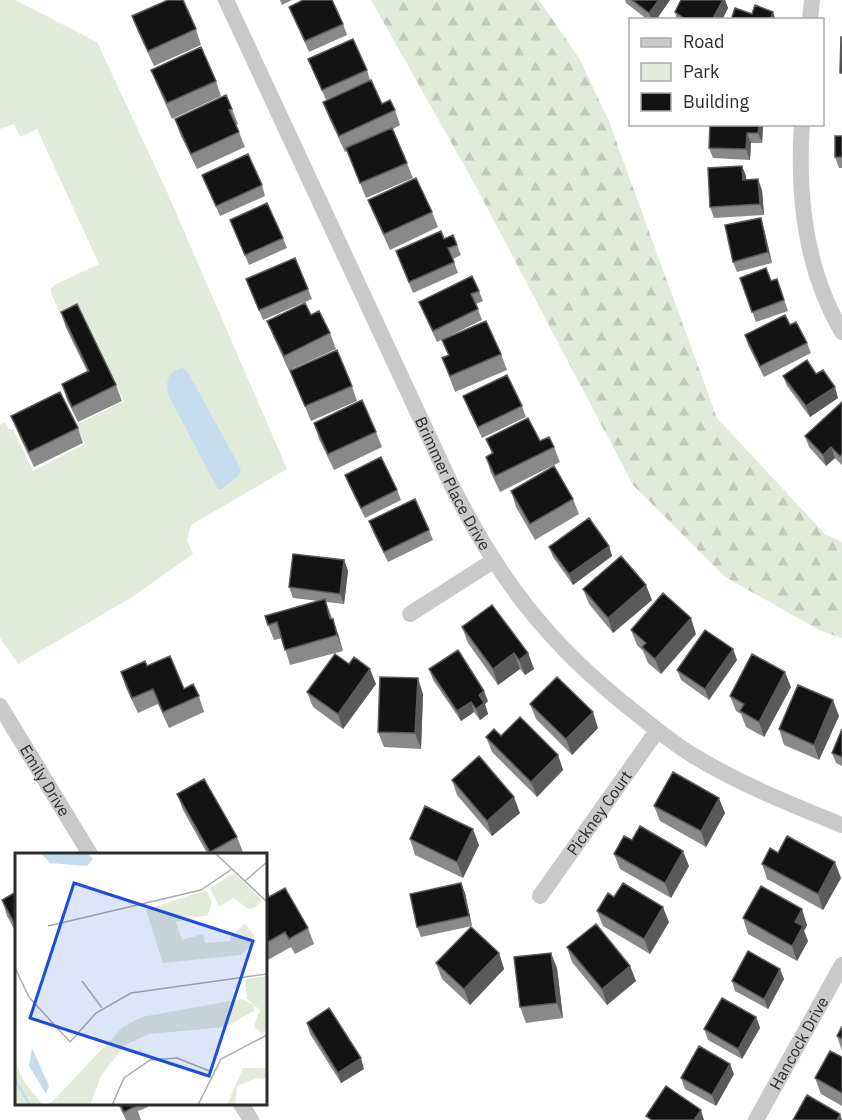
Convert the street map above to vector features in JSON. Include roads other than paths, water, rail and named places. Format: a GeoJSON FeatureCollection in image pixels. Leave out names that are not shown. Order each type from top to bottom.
{"type":"FeatureCollection","features":[{"type":"Feature","properties":{"kind":"street","name":"Brimmer Place Drive"},"geometry":{"type":"LineString","coordinates":[[226,0],[472,527],[518,596],[558,645],[596,682],[657,731],[693,756],[739,780],[798,808],[842,825]]}},
{"type":"Feature","properties":{"kind":"street"},"geometry":{"type":"LineString","coordinates":[[810,18],[812,0]]}},
{"type":"Feature","properties":{"kind":"street"},"geometry":{"type":"LineString","coordinates":[[802,126],[800,177],[802,215],[810,251],[823,291],[842,332]]}},
{"type":"Feature","properties":{"kind":"street"},"geometry":{"type":"LineString","coordinates":[[410,614],[493,561]]}},
{"type":"Feature","properties":{"kind":"street","name":"Emily Drive"},"geometry":{"type":"LineString","coordinates":[[0,706],[89,853]]}},
{"type":"Feature","properties":{"kind":"street","name":"Pickney Court"},"geometry":{"type":"LineString","coordinates":[[540,896],[657,731]]}},
{"type":"Feature","properties":{"kind":"street","name":"Hancock Drive"},"geometry":{"type":"LineString","coordinates":[[756,1120],[842,965]]}},
{"type":"Feature","properties":{"kind":"street"},"geometry":{"type":"LineString","coordinates":[[242,1105],[251,1120]]}},
{"type":"Feature","properties":{"kind":"water"},"geometry":{"type":"Polygon","coordinates":[[[182,368],[187,371],[241,469],[238,476],[222,489],[216,486],[169,396],[168,378],[173,372],[182,368]]]}}]}
